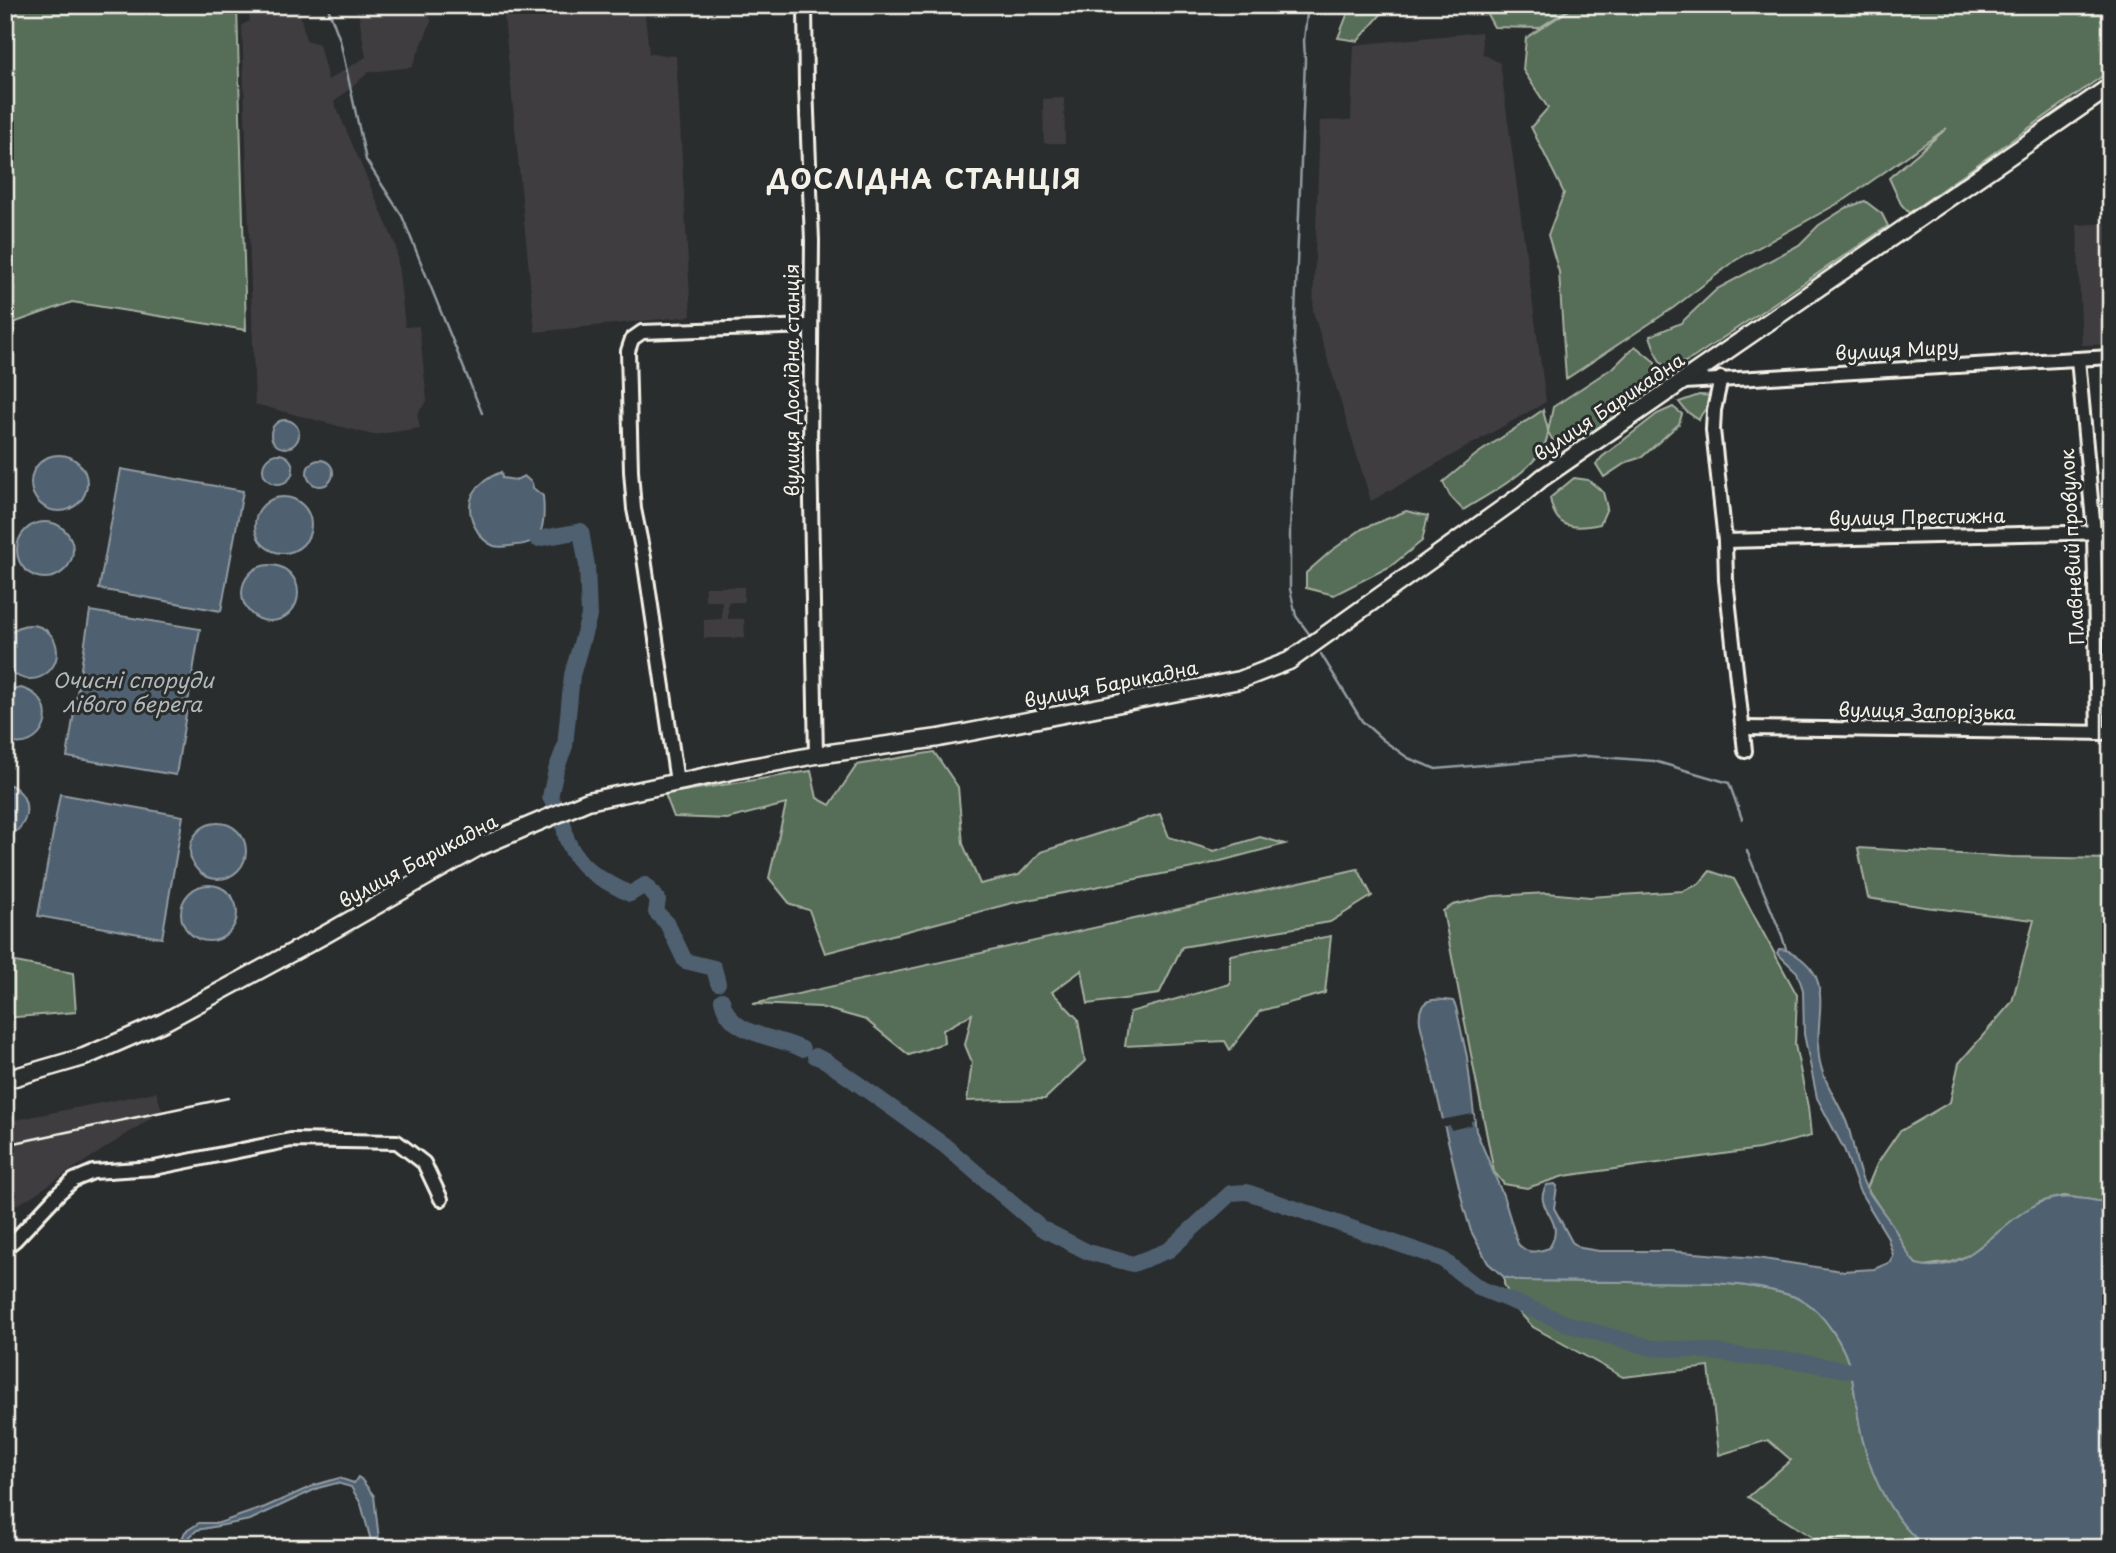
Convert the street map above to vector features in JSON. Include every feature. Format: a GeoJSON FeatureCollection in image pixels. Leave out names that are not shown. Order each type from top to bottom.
{"type":"FeatureCollection","features":[{"type":"Feature","properties":{"kind":"main road","name":"вулиця Барикадна"},"geometry":{"type":"LineString","coordinates":[[5,1080],[84,1056],[162,1023],[477,848],[588,801],[816,755],[939,738],[1161,696],[1240,680],[1289,661],[1542,478],[2111,86]]}},
{"type":"Feature","properties":{"kind":"street","name":"вулиця Дослідна станція"},"geometry":{"type":"LineString","coordinates":[[805,5],[813,241],[810,450],[816,755]]}},
{"type":"Feature","properties":{"kind":"street"},"geometry":{"type":"LineString","coordinates":[[677,782],[644,558],[634,509],[628,351],[632,339],[642,331],[811,326]]}},
{"type":"Feature","properties":{"kind":"street","name":"вулиця Миру"},"geometry":{"type":"LineString","coordinates":[[1685,382],[2111,357]]}},
{"type":"Feature","properties":{"kind":"street","name":"Плавневий провулок"},"geometry":{"type":"LineString","coordinates":[[2078,359],[2094,532],[2104,733]]}},
{"type":"Feature","properties":{"kind":"street"},"geometry":{"type":"LineString","coordinates":[[1721,378],[1713,430],[1725,541],[1728,605],[1745,751]]}},
{"type":"Feature","properties":{"kind":"street","name":"вулиця Престижна"},"geometry":{"type":"LineString","coordinates":[[1725,541],[2111,532]]}},
{"type":"Feature","properties":{"kind":"street","name":"вулиця Запорізька"},"geometry":{"type":"LineString","coordinates":[[1743,728],[2104,733]]}},
{"type":"Feature","properties":{"kind":"street"},"geometry":{"type":"LineString","coordinates":[[5,1248],[59,1193],[74,1181],[93,1172],[154,1168],[291,1140],[397,1142],[424,1163],[441,1199]]}},
{"type":"Feature","properties":{"kind":"shaded area"},"geometry":{"type":"Polygon","coordinates":[[[351,5],[428,5],[431,22],[412,67],[369,72],[334,102],[396,246],[405,327],[419,326],[427,401],[417,414],[420,428],[373,435],[255,404],[242,25],[250,21],[249,14],[299,10],[306,40],[319,44],[328,80],[366,57],[359,16],[351,5]]]}},
{"type":"Feature","properties":{"kind":"shaded area"},"geometry":{"type":"Polygon","coordinates":[[[503,5],[644,5],[649,54],[676,56],[691,316],[535,332],[503,5]]]}},
{"type":"Feature","properties":{"kind":"shaded area"},"geometry":{"type":"Polygon","coordinates":[[[1481,32],[1483,54],[1500,63],[1546,402],[1371,501],[1313,311],[1320,121],[1351,120],[1354,45],[1481,32]]]}},
{"type":"Feature","properties":{"kind":"shaded area"},"geometry":{"type":"Polygon","coordinates":[[[1064,98],[1065,143],[1044,143],[1043,99],[1064,98]]]}},
{"type":"Feature","properties":{"kind":"shaded area"},"geometry":{"type":"Polygon","coordinates":[[[2111,223],[2111,344],[2082,345],[2077,225],[2111,223]]]}},
{"type":"Feature","properties":{"kind":"shaded area"},"geometry":{"type":"Polygon","coordinates":[[[705,587],[744,587],[744,602],[728,602],[728,619],[744,619],[745,638],[704,638],[704,620],[722,619],[722,601],[705,601],[705,587]]]}},
{"type":"Feature","properties":{"kind":"shaded area"},"geometry":{"type":"Polygon","coordinates":[[[156,1092],[162,1111],[5,1211],[5,1122],[156,1092]]]}},
{"type":"Feature","properties":{"kind":"green space"},"geometry":{"type":"Polygon","coordinates":[[[5,5],[242,5],[237,6],[246,330],[72,302],[5,326],[5,5]]]}},
{"type":"Feature","properties":{"kind":"green space"},"geometry":{"type":"Polygon","coordinates":[[[1351,5],[1389,5],[1358,41],[1338,38],[1351,5]]]}},
{"type":"Feature","properties":{"kind":"green space"},"geometry":{"type":"Polygon","coordinates":[[[1482,5],[1575,5],[1539,28],[1494,27],[1482,5]]]}},
{"type":"Feature","properties":{"kind":"green space"},"geometry":{"type":"Polygon","coordinates":[[[1577,5],[2111,5],[2111,13],[2100,21],[2111,15],[2111,70],[1909,213],[1901,204],[1889,178],[1947,128],[1846,199],[1736,260],[1673,308],[1566,379],[1559,272],[1548,235],[1564,193],[1531,127],[1548,108],[1523,70],[1526,38],[1577,5]]]}},
{"type":"Feature","properties":{"kind":"green space"},"geometry":{"type":"Polygon","coordinates":[[[1865,201],[1882,214],[1888,226],[1693,358],[1667,371],[1658,358],[1650,336],[1681,323],[1717,289],[1799,245],[1819,225],[1846,208],[1865,201]]]}},
{"type":"Feature","properties":{"kind":"green space"},"geometry":{"type":"Polygon","coordinates":[[[1635,346],[1655,362],[1654,388],[1581,443],[1555,444],[1548,432],[1553,407],[1615,366],[1635,346]]]}},
{"type":"Feature","properties":{"kind":"green space"},"geometry":{"type":"Polygon","coordinates":[[[1699,395],[1716,396],[1699,420],[1679,402],[1699,395]]]}},
{"type":"Feature","properties":{"kind":"green space"},"geometry":{"type":"Polygon","coordinates":[[[1673,407],[1682,414],[1679,424],[1642,457],[1627,462],[1604,477],[1596,464],[1602,457],[1657,414],[1673,407]]]}},
{"type":"Feature","properties":{"kind":"green space"},"geometry":{"type":"Polygon","coordinates":[[[1543,410],[1548,432],[1545,444],[1537,456],[1514,478],[1463,510],[1450,496],[1443,482],[1477,454],[1543,410]]]}},
{"type":"Feature","properties":{"kind":"green space"},"geometry":{"type":"Polygon","coordinates":[[[1574,478],[1588,480],[1603,492],[1607,508],[1600,524],[1574,527],[1556,516],[1550,498],[1574,478]]]}},
{"type":"Feature","properties":{"kind":"green space"},"geometry":{"type":"Polygon","coordinates":[[[1406,511],[1428,516],[1422,541],[1391,566],[1334,595],[1306,588],[1306,573],[1331,551],[1362,529],[1406,511]]]}},
{"type":"Feature","properties":{"kind":"green space"},"geometry":{"type":"Polygon","coordinates":[[[934,752],[958,787],[963,844],[980,884],[1019,875],[1041,852],[1160,814],[1169,837],[1214,851],[1260,837],[1285,844],[1198,867],[1012,903],[825,953],[809,910],[791,905],[769,878],[786,804],[727,819],[674,817],[665,794],[811,771],[817,798],[830,805],[857,765],[934,752]]]}},
{"type":"Feature","properties":{"kind":"green space"},"geometry":{"type":"Polygon","coordinates":[[[1858,848],[2011,857],[2111,859],[2111,1203],[2064,1196],[2040,1202],[1969,1255],[1952,1262],[1923,1266],[1916,1264],[1909,1256],[1867,1188],[1877,1164],[1899,1132],[1950,1102],[1959,1063],[2012,1002],[2034,920],[1868,898],[1858,848]]]}},
{"type":"Feature","properties":{"kind":"green space"},"geometry":{"type":"Polygon","coordinates":[[[1358,869],[1372,896],[1330,922],[1182,947],[1159,994],[1088,1004],[1082,970],[1052,992],[1078,1019],[1085,1061],[1045,1099],[967,1101],[972,1062],[965,1045],[972,1014],[943,1030],[944,1043],[909,1055],[866,1020],[820,1007],[753,1004],[1358,869]]]}},
{"type":"Feature","properties":{"kind":"green space"},"geometry":{"type":"Polygon","coordinates":[[[1710,871],[1734,879],[1797,995],[1795,1045],[1811,1136],[1759,1149],[1564,1176],[1527,1188],[1504,1184],[1494,1172],[1443,911],[1453,905],[1493,896],[1547,893],[1590,897],[1683,891],[1699,884],[1710,871]]]}},
{"type":"Feature","properties":{"kind":"green space"},"geometry":{"type":"Polygon","coordinates":[[[1331,936],[1325,993],[1260,1011],[1230,1050],[1225,1041],[1125,1046],[1130,1012],[1230,984],[1230,955],[1331,936]]]}},
{"type":"Feature","properties":{"kind":"green space"},"geometry":{"type":"Polygon","coordinates":[[[5,960],[73,973],[76,1012],[5,1018],[5,960]]]}},
{"type":"Feature","properties":{"kind":"green space"},"geometry":{"type":"Polygon","coordinates":[[[1504,1277],[1521,1281],[1727,1284],[1767,1289],[1801,1299],[1826,1321],[1844,1352],[1851,1373],[1863,1441],[1886,1500],[1905,1527],[1928,1548],[1864,1548],[1815,1539],[1748,1497],[1791,1460],[1768,1440],[1719,1455],[1709,1367],[1623,1377],[1533,1327],[1515,1308],[1504,1284],[1504,1277]]]}},
{"type":"Feature","properties":{"kind":"water"},"geometry":{"type":"Polygon","coordinates":[[[285,420],[295,424],[299,434],[295,444],[285,448],[275,444],[271,434],[275,424],[285,420]]]}},
{"type":"Feature","properties":{"kind":"water"},"geometry":{"type":"Polygon","coordinates":[[[278,454],[288,459],[293,469],[288,479],[278,484],[268,479],[263,469],[268,459],[278,454]]]}},
{"type":"Feature","properties":{"kind":"water"},"geometry":{"type":"Polygon","coordinates":[[[59,455],[70,457],[79,463],[85,472],[85,494],[79,503],[70,509],[59,511],[48,509],[39,503],[33,494],[31,483],[33,472],[39,463],[48,457],[59,455]]]}},
{"type":"Feature","properties":{"kind":"water"},"geometry":{"type":"Polygon","coordinates":[[[320,460],[330,463],[333,473],[330,483],[320,486],[310,483],[307,473],[310,463],[320,460]]]}},
{"type":"Feature","properties":{"kind":"water"},"geometry":{"type":"Polygon","coordinates":[[[121,469],[243,491],[221,611],[99,589],[121,469]]]}},
{"type":"Feature","properties":{"kind":"water"},"geometry":{"type":"Polygon","coordinates":[[[501,472],[502,478],[516,480],[524,476],[543,496],[541,529],[533,540],[526,544],[502,547],[491,545],[479,533],[471,517],[471,500],[478,487],[501,472]]]}},
{"type":"Feature","properties":{"kind":"water"},"geometry":{"type":"Polygon","coordinates":[[[283,497],[294,499],[303,505],[309,514],[309,536],[303,545],[294,551],[283,553],[272,551],[263,545],[257,536],[255,525],[257,514],[263,505],[272,499],[283,497]]]}},
{"type":"Feature","properties":{"kind":"water"},"geometry":{"type":"Polygon","coordinates":[[[45,522],[56,524],[65,530],[71,539],[71,561],[65,570],[56,576],[45,578],[34,576],[25,570],[19,561],[17,550],[19,539],[25,530],[34,524],[45,522]]]}},
{"type":"Feature","properties":{"kind":"water"},"geometry":{"type":"Polygon","coordinates":[[[270,565],[281,567],[290,573],[296,582],[296,604],[290,613],[281,619],[270,621],[259,619],[250,613],[244,604],[242,593],[244,582],[250,573],[259,567],[270,565]]]}},
{"type":"Feature","properties":{"kind":"water","name":"Очисні споруди лівого берега"},"geometry":{"type":"Polygon","coordinates":[[[90,611],[200,629],[176,775],[67,757],[90,611]]]}},
{"type":"Feature","properties":{"kind":"water"},"geometry":{"type":"Polygon","coordinates":[[[35,625],[45,629],[53,637],[57,652],[53,667],[45,675],[25,679],[15,675],[7,667],[3,647],[7,637],[15,629],[35,625]]]}},
{"type":"Feature","properties":{"kind":"water"},"geometry":{"type":"Polygon","coordinates":[[[21,688],[35,694],[43,704],[46,714],[39,735],[30,741],[18,743],[5,740],[5,691],[21,688]]]}},
{"type":"Feature","properties":{"kind":"water"},"geometry":{"type":"Polygon","coordinates":[[[5,783],[21,794],[26,810],[21,826],[5,837],[5,783]]]}},
{"type":"Feature","properties":{"kind":"water"},"geometry":{"type":"Polygon","coordinates":[[[60,794],[183,816],[162,938],[38,916],[60,794]]]}},
{"type":"Feature","properties":{"kind":"water"},"geometry":{"type":"Polygon","coordinates":[[[218,823],[229,825],[238,831],[244,840],[244,862],[238,871],[229,877],[218,879],[207,877],[198,871],[192,862],[190,851],[192,840],[198,831],[207,825],[218,823]]]}},
{"type":"Feature","properties":{"kind":"water"},"geometry":{"type":"Polygon","coordinates":[[[209,885],[220,887],[229,893],[235,902],[235,924],[229,933],[220,939],[209,941],[198,939],[189,933],[183,924],[181,913],[183,902],[189,893],[198,887],[209,885]]]}},
{"type":"Feature","properties":{"kind":"water"},"geometry":{"type":"Polygon","coordinates":[[[1779,949],[1801,959],[1816,977],[1820,996],[1818,1047],[1823,1074],[1846,1121],[1862,1180],[1916,1264],[1935,1266],[1952,1263],[1983,1245],[2027,1210],[2051,1199],[2085,1199],[2111,1203],[2111,1548],[1928,1548],[1905,1526],[1886,1500],[1867,1456],[1851,1373],[1844,1352],[1826,1321],[1801,1299],[1767,1289],[1727,1284],[1521,1281],[1504,1277],[1488,1263],[1471,1231],[1464,1208],[1420,1023],[1421,1009],[1428,1001],[1453,1001],[1456,1007],[1467,1057],[1476,1131],[1503,1195],[1518,1244],[1525,1250],[1549,1248],[1554,1238],[1555,1229],[1545,1208],[1543,1193],[1547,1185],[1555,1184],[1554,1208],[1572,1242],[1581,1248],[1757,1258],[1842,1271],[1874,1269],[1891,1262],[1893,1255],[1887,1236],[1859,1190],[1844,1149],[1817,1098],[1804,1034],[1803,990],[1797,972],[1777,953],[1779,949]]]}},
{"type":"Feature","properties":{"kind":"water"},"geometry":{"type":"Polygon","coordinates":[[[358,1477],[374,1496],[380,1548],[373,1548],[361,1504],[351,1487],[337,1483],[318,1488],[250,1520],[197,1530],[186,1540],[183,1548],[178,1548],[185,1532],[199,1523],[219,1523],[315,1485],[339,1478],[354,1483],[358,1477]]]}},
{"type":"Feature","properties":{"kind":"pier"},"geometry":{"type":"Polygon","coordinates":[[[1473,1114],[1471,1125],[1451,1130],[1450,1125],[1442,1127],[1440,1120],[1473,1114]]]}},
{"type":"Feature","properties":{"kind":"waterway"},"geometry":{"type":"LineString","coordinates":[[327,5],[340,40],[366,160],[402,216],[482,413]]}},
{"type":"Feature","properties":{"kind":"waterway"},"geometry":{"type":"LineString","coordinates":[[1308,5],[1304,40],[1294,341],[1298,374],[1290,530],[1290,589],[1296,616],[1310,635]]}},
{"type":"Feature","properties":{"kind":"waterway"},"geometry":{"type":"LineString","coordinates":[[537,539],[581,531],[587,566],[589,616],[572,675],[565,746],[550,797],[555,806]]}},
{"type":"Feature","properties":{"kind":"waterway"},"geometry":{"type":"LineString","coordinates":[[1321,654],[1362,721],[1408,758],[1436,769],[1587,756],[1654,761],[1729,783],[1742,819]]}},
{"type":"Feature","properties":{"kind":"waterway"},"geometry":{"type":"LineString","coordinates":[[562,821],[567,839],[579,861],[594,874],[630,894],[645,885],[658,900],[656,912],[667,923],[685,961],[714,968],[718,983]]}},
{"type":"Feature","properties":{"kind":"waterway"},"geometry":{"type":"LineString","coordinates":[[1747,851],[1786,949]]}},
{"type":"Feature","properties":{"kind":"waterway"},"geometry":{"type":"LineString","coordinates":[[722,1000],[727,1012],[743,1028],[802,1049]]}},
{"type":"Feature","properties":{"kind":"waterway"},"geometry":{"type":"LineString","coordinates":[[815,1056],[826,1061],[944,1145],[1041,1228],[1088,1252],[1133,1264],[1169,1250],[1231,1193],[1247,1192],[1442,1259],[1479,1288],[1571,1325],[1652,1348],[1699,1350],[1798,1361],[1851,1371]]}},
{"type":"Feature","properties":{"kind":"railway"},"geometry":{"type":"LineString","coordinates":[[5,1145],[228,1098]]}},
{"type":"Feature","properties":{"kind":"district","name":"ДОСЛІДНА СТАНЦІЯ"},"geometry":{"type":"Point","coordinates":[925,180]}}]}
